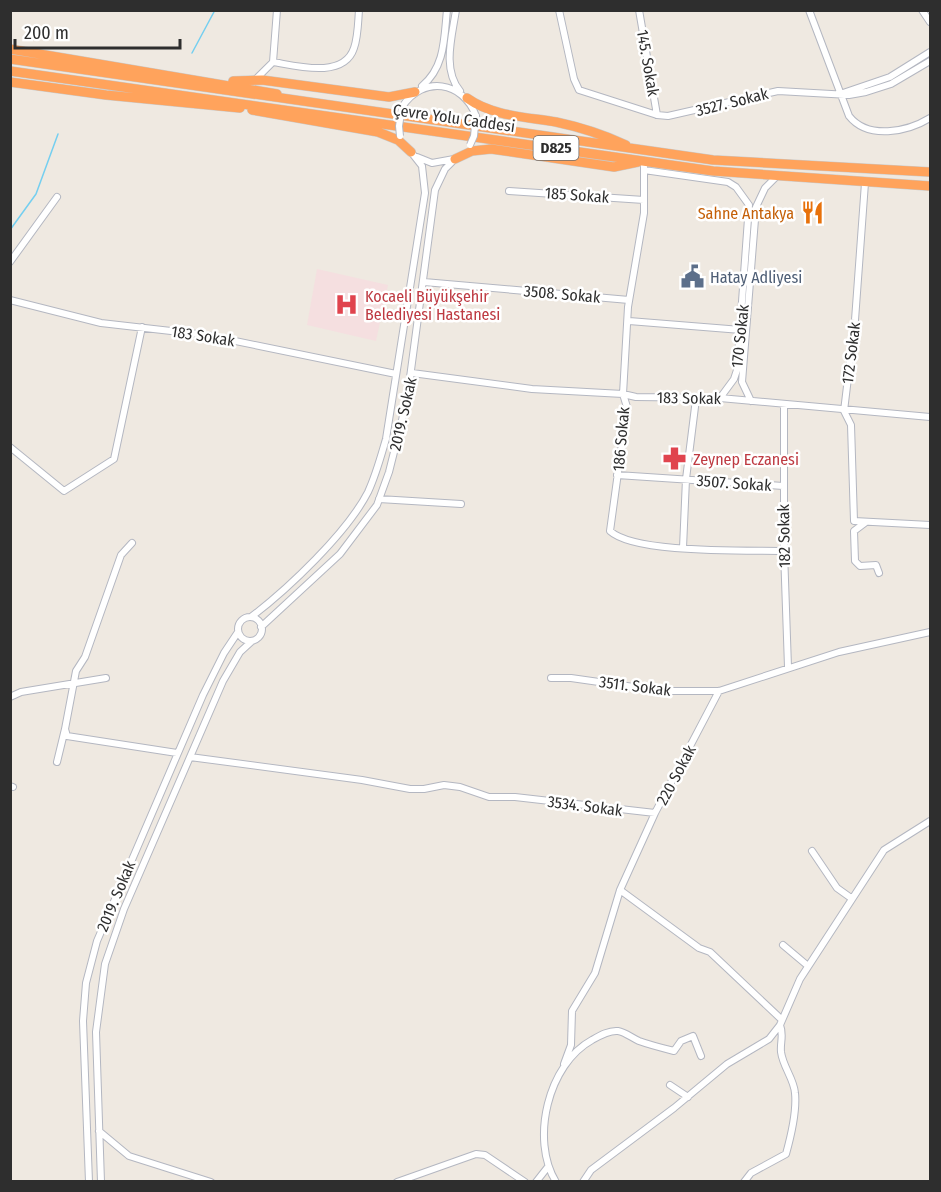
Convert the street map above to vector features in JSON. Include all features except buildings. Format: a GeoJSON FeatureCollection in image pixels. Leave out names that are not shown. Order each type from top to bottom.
{"type":"FeatureCollection","features":[{"type":"Feature","properties":{"kind":"highway"},"geometry":{"type":"LineString","coordinates":[[10,49],[215,82],[392,115]]}},
{"type":"Feature","properties":{"kind":"highway","name":"Çevre Yolu Caddesi"},"geometry":{"type":"LineString","coordinates":[[10,59],[335,116],[644,166],[930,186]]}},
{"type":"Feature","properties":{"kind":"highway","name":"Çevre Yolu Caddesi"},"geometry":{"type":"LineString","coordinates":[[10,70],[392,115],[713,160],[930,172]]}},
{"type":"Feature","properties":{"kind":"highway"},"geometry":{"type":"LineString","coordinates":[[215,82],[254,81],[389,97],[415,92]]}},
{"type":"Feature","properties":{"kind":"highway"},"geometry":{"type":"LineString","coordinates":[[10,82],[117,96],[335,116]]}},
{"type":"Feature","properties":{"kind":"highway"},"geometry":{"type":"LineString","coordinates":[[467,98],[482,108],[559,123],[606,136],[637,150]]}},
{"type":"Feature","properties":{"kind":"highway"},"geometry":{"type":"LineString","coordinates":[[241,108],[378,132],[398,140],[411,153]]}},
{"type":"Feature","properties":{"kind":"highway"},"geometry":{"type":"LineString","coordinates":[[455,159],[472,152],[491,149],[614,167],[644,166]]}},
{"type":"Feature","properties":{"kind":"street"},"geometry":{"type":"LineString","coordinates":[[254,81],[273,62],[277,10]]}},
{"type":"Feature","properties":{"kind":"street"},"geometry":{"type":"LineString","coordinates":[[273,62],[326,68],[342,64],[350,57],[355,46],[359,10]]}},
{"type":"Feature","properties":{"kind":"street"},"geometry":{"type":"LineString","coordinates":[[447,10],[439,67],[433,77],[402,107],[399,116],[400,136],[411,153],[432,163],[455,159],[470,146],[474,136],[476,116],[467,98],[453,82],[450,69],[456,10]]}},
{"type":"Feature","properties":{"kind":"street"},"geometry":{"type":"LineString","coordinates":[[559,10],[574,79],[579,90],[657,115]]}},
{"type":"Feature","properties":{"kind":"street","name":"145. Sokak"},"geometry":{"type":"LineString","coordinates":[[639,10],[657,115]]}},
{"type":"Feature","properties":{"kind":"street"},"geometry":{"type":"LineString","coordinates":[[809,10],[849,116],[864,129],[901,129],[930,118]]}},
{"type":"Feature","properties":{"kind":"street"},"geometry":{"type":"LineString","coordinates":[[922,10],[930,22]]}},
{"type":"Feature","properties":{"kind":"street","name":"3527. Sokak"},"geometry":{"type":"LineString","coordinates":[[842,93],[890,77],[930,52]]}},
{"type":"Feature","properties":{"kind":"street","name":"3527. Sokak"},"geometry":{"type":"LineString","coordinates":[[657,115],[680,114],[778,91],[856,94],[885,86],[930,61]]}},
{"type":"Feature","properties":{"kind":"street"},"geometry":{"type":"LineString","coordinates":[[415,92],[425,87],[448,86],[467,98]]}},
{"type":"Feature","properties":{"kind":"street","name":"2019. Sokak"},"geometry":{"type":"LineString","coordinates":[[89,1182],[84,1062],[86,983],[101,931],[203,694],[238,632],[240,621],[251,617],[335,537],[363,499],[377,469],[386,439],[425,193],[422,166],[411,153]]}},
{"type":"Feature","properties":{"kind":"street","name":"2019. Sokak"},"geometry":{"type":"LineString","coordinates":[[101,1182],[96,1032],[105,964],[124,909],[223,681],[240,652],[261,634],[261,627],[340,554],[365,523],[379,499],[389,472],[412,373],[435,190],[445,169],[455,159]]}},
{"type":"Feature","properties":{"kind":"street","name":"186 Sokak"},"geometry":{"type":"LineString","coordinates":[[644,166],[644,200],[629,300],[623,394],[627,407],[610,531],[619,538],[631,542],[683,548],[784,551]]}},
{"type":"Feature","properties":{"kind":"street","name":"170 Sokak"},"geometry":{"type":"LineString","coordinates":[[644,166],[728,182],[736,186],[749,205],[750,222],[741,330],[734,379],[720,398]]}},
{"type":"Feature","properties":{"kind":"street","name":"170 Sokak"},"geometry":{"type":"LineString","coordinates":[[751,401],[742,382],[756,207],[765,188],[777,176]]}},
{"type":"Feature","properties":{"kind":"street","name":"172 Sokak"},"geometry":{"type":"LineString","coordinates":[[865,183],[855,320],[844,411],[851,424],[854,521],[867,522]]}},
{"type":"Feature","properties":{"kind":"street","name":"185 Sokak"},"geometry":{"type":"LineString","coordinates":[[509,191],[644,200]]}},
{"type":"Feature","properties":{"kind":"street"},"geometry":{"type":"LineString","coordinates":[[10,262],[57,197]]}},
{"type":"Feature","properties":{"kind":"street","name":"3508. Sokak"},"geometry":{"type":"LineString","coordinates":[[424,282],[629,300]]}},
{"type":"Feature","properties":{"kind":"street","name":"183 Sokak"},"geometry":{"type":"LineString","coordinates":[[10,300],[101,322],[206,335],[396,374]]}},
{"type":"Feature","properties":{"kind":"street"},"geometry":{"type":"LineString","coordinates":[[628,321],[741,330]]}},
{"type":"Feature","properties":{"kind":"street"},"geometry":{"type":"LineString","coordinates":[[10,447],[64,491],[114,459],[141,327]]}},
{"type":"Feature","properties":{"kind":"street","name":"183 Sokak"},"geometry":{"type":"LineString","coordinates":[[412,373],[532,389],[623,394],[636,397],[720,398],[930,417]]}},
{"type":"Feature","properties":{"kind":"street"},"geometry":{"type":"LineString","coordinates":[[683,548],[686,479],[696,399]]}},
{"type":"Feature","properties":{"kind":"street","name":"182 Sokak"},"geometry":{"type":"LineString","coordinates":[[784,404],[783,486],[788,667]]}},
{"type":"Feature","properties":{"kind":"street","name":"3507. Sokak"},"geometry":{"type":"LineString","coordinates":[[618,475],[783,486]]}},
{"type":"Feature","properties":{"kind":"street"},"geometry":{"type":"LineString","coordinates":[[379,499],[461,504]]}},
{"type":"Feature","properties":{"kind":"street"},"geometry":{"type":"LineString","coordinates":[[879,573],[876,565],[860,566],[855,561],[854,531],[867,522],[930,525]]}},
{"type":"Feature","properties":{"kind":"street"},"geometry":{"type":"LineString","coordinates":[[57,762],[76,671],[85,657],[121,555],[132,543]]}},
{"type":"Feature","properties":{"kind":"street"},"geometry":{"type":"LineString","coordinates":[[251,617],[258,620],[261,627]]}},
{"type":"Feature","properties":{"kind":"street"},"geometry":{"type":"LineString","coordinates":[[238,632],[242,638],[252,641]]}},
{"type":"Feature","properties":{"kind":"street"},"geometry":{"type":"LineString","coordinates":[[719,691],[788,667],[861,646],[930,632]]}},
{"type":"Feature","properties":{"kind":"street"},"geometry":{"type":"LineString","coordinates":[[10,697],[21,692],[106,678]]}},
{"type":"Feature","properties":{"kind":"street","name":"3511. Sokak"},"geometry":{"type":"LineString","coordinates":[[551,678],[571,678],[662,691],[719,691]]}},
{"type":"Feature","properties":{"kind":"street","name":"220 Sokak"},"geometry":{"type":"LineString","coordinates":[[564,1064],[571,1045],[572,1011],[595,973],[620,890],[655,813],[719,691]]}},
{"type":"Feature","properties":{"kind":"street"},"geometry":{"type":"LineString","coordinates":[[65,729],[67,736],[177,753]]}},
{"type":"Feature","properties":{"kind":"street","name":"3534. Sokak"},"geometry":{"type":"LineString","coordinates":[[190,757],[362,780],[410,789],[444,784],[489,797],[515,797],[655,813]]}},
{"type":"Feature","properties":{"kind":"street"},"geometry":{"type":"LineString","coordinates":[[583,1182],[591,1170],[746,1051],[769,1039],[781,1022],[808,966],[851,898],[873,871],[884,850],[930,821]]}},
{"type":"Feature","properties":{"kind":"street"},"geometry":{"type":"LineString","coordinates":[[812,851],[837,888],[851,898]]}},
{"type":"Feature","properties":{"kind":"street"},"geometry":{"type":"LineString","coordinates":[[620,890],[699,948],[710,952],[781,1022],[784,1034],[781,1050],[783,1063],[795,1092],[791,1135],[786,1154],[751,1173],[744,1182]]}},
{"type":"Feature","properties":{"kind":"street"},"geometry":{"type":"LineString","coordinates":[[783,945],[808,966]]}},
{"type":"Feature","properties":{"kind":"street"},"geometry":{"type":"LineString","coordinates":[[556,1182],[544,1158],[545,1120],[555,1080],[564,1064],[586,1043],[601,1034],[617,1031],[674,1051],[681,1041],[693,1036],[701,1056]]}},
{"type":"Feature","properties":{"kind":"street"},"geometry":{"type":"LineString","coordinates":[[670,1085],[688,1097]]}},
{"type":"Feature","properties":{"kind":"street"},"geometry":{"type":"LineString","coordinates":[[99,1131],[129,1156],[211,1182]]}},
{"type":"Feature","properties":{"kind":"street"},"geometry":{"type":"LineString","coordinates":[[397,1182],[410,1180],[476,1155],[485,1155],[525,1182]]}},
{"type":"Feature","properties":{"kind":"street"},"geometry":{"type":"LineString","coordinates":[[536,1182],[547,1168]]}},
{"type":"Feature","properties":{"kind":"shaded area","name":"Kocaeli Büyükşehir Belediyesi Hastanesi"},"geometry":{"type":"Polygon","coordinates":[[[317,269],[388,285],[376,341],[307,325],[317,269]]]}},
{"type":"Feature","properties":{"kind":"waterway"},"geometry":{"type":"LineString","coordinates":[[192,53],[215,10]]}},
{"type":"Feature","properties":{"kind":"waterway"},"geometry":{"type":"LineString","coordinates":[[10,230],[36,194],[58,134]]}},
{"type":"Feature","properties":{"kind":"place","name":"Sahne Antakya"},"geometry":{"type":"Point","coordinates":[812,213]}},
{"type":"Feature","properties":{"kind":"place","name":"Hatay Adliyesi"},"geometry":{"type":"Point","coordinates":[692,277]}},
{"type":"Feature","properties":{"kind":"place","name":"Kocaeli Büyükşehir Belediyesi Hastanesi"},"geometry":{"type":"Point","coordinates":[347,305]}},
{"type":"Feature","properties":{"kind":"place","name":"Zeynep Eczanesi"},"geometry":{"type":"Point","coordinates":[675,459]}}]}
